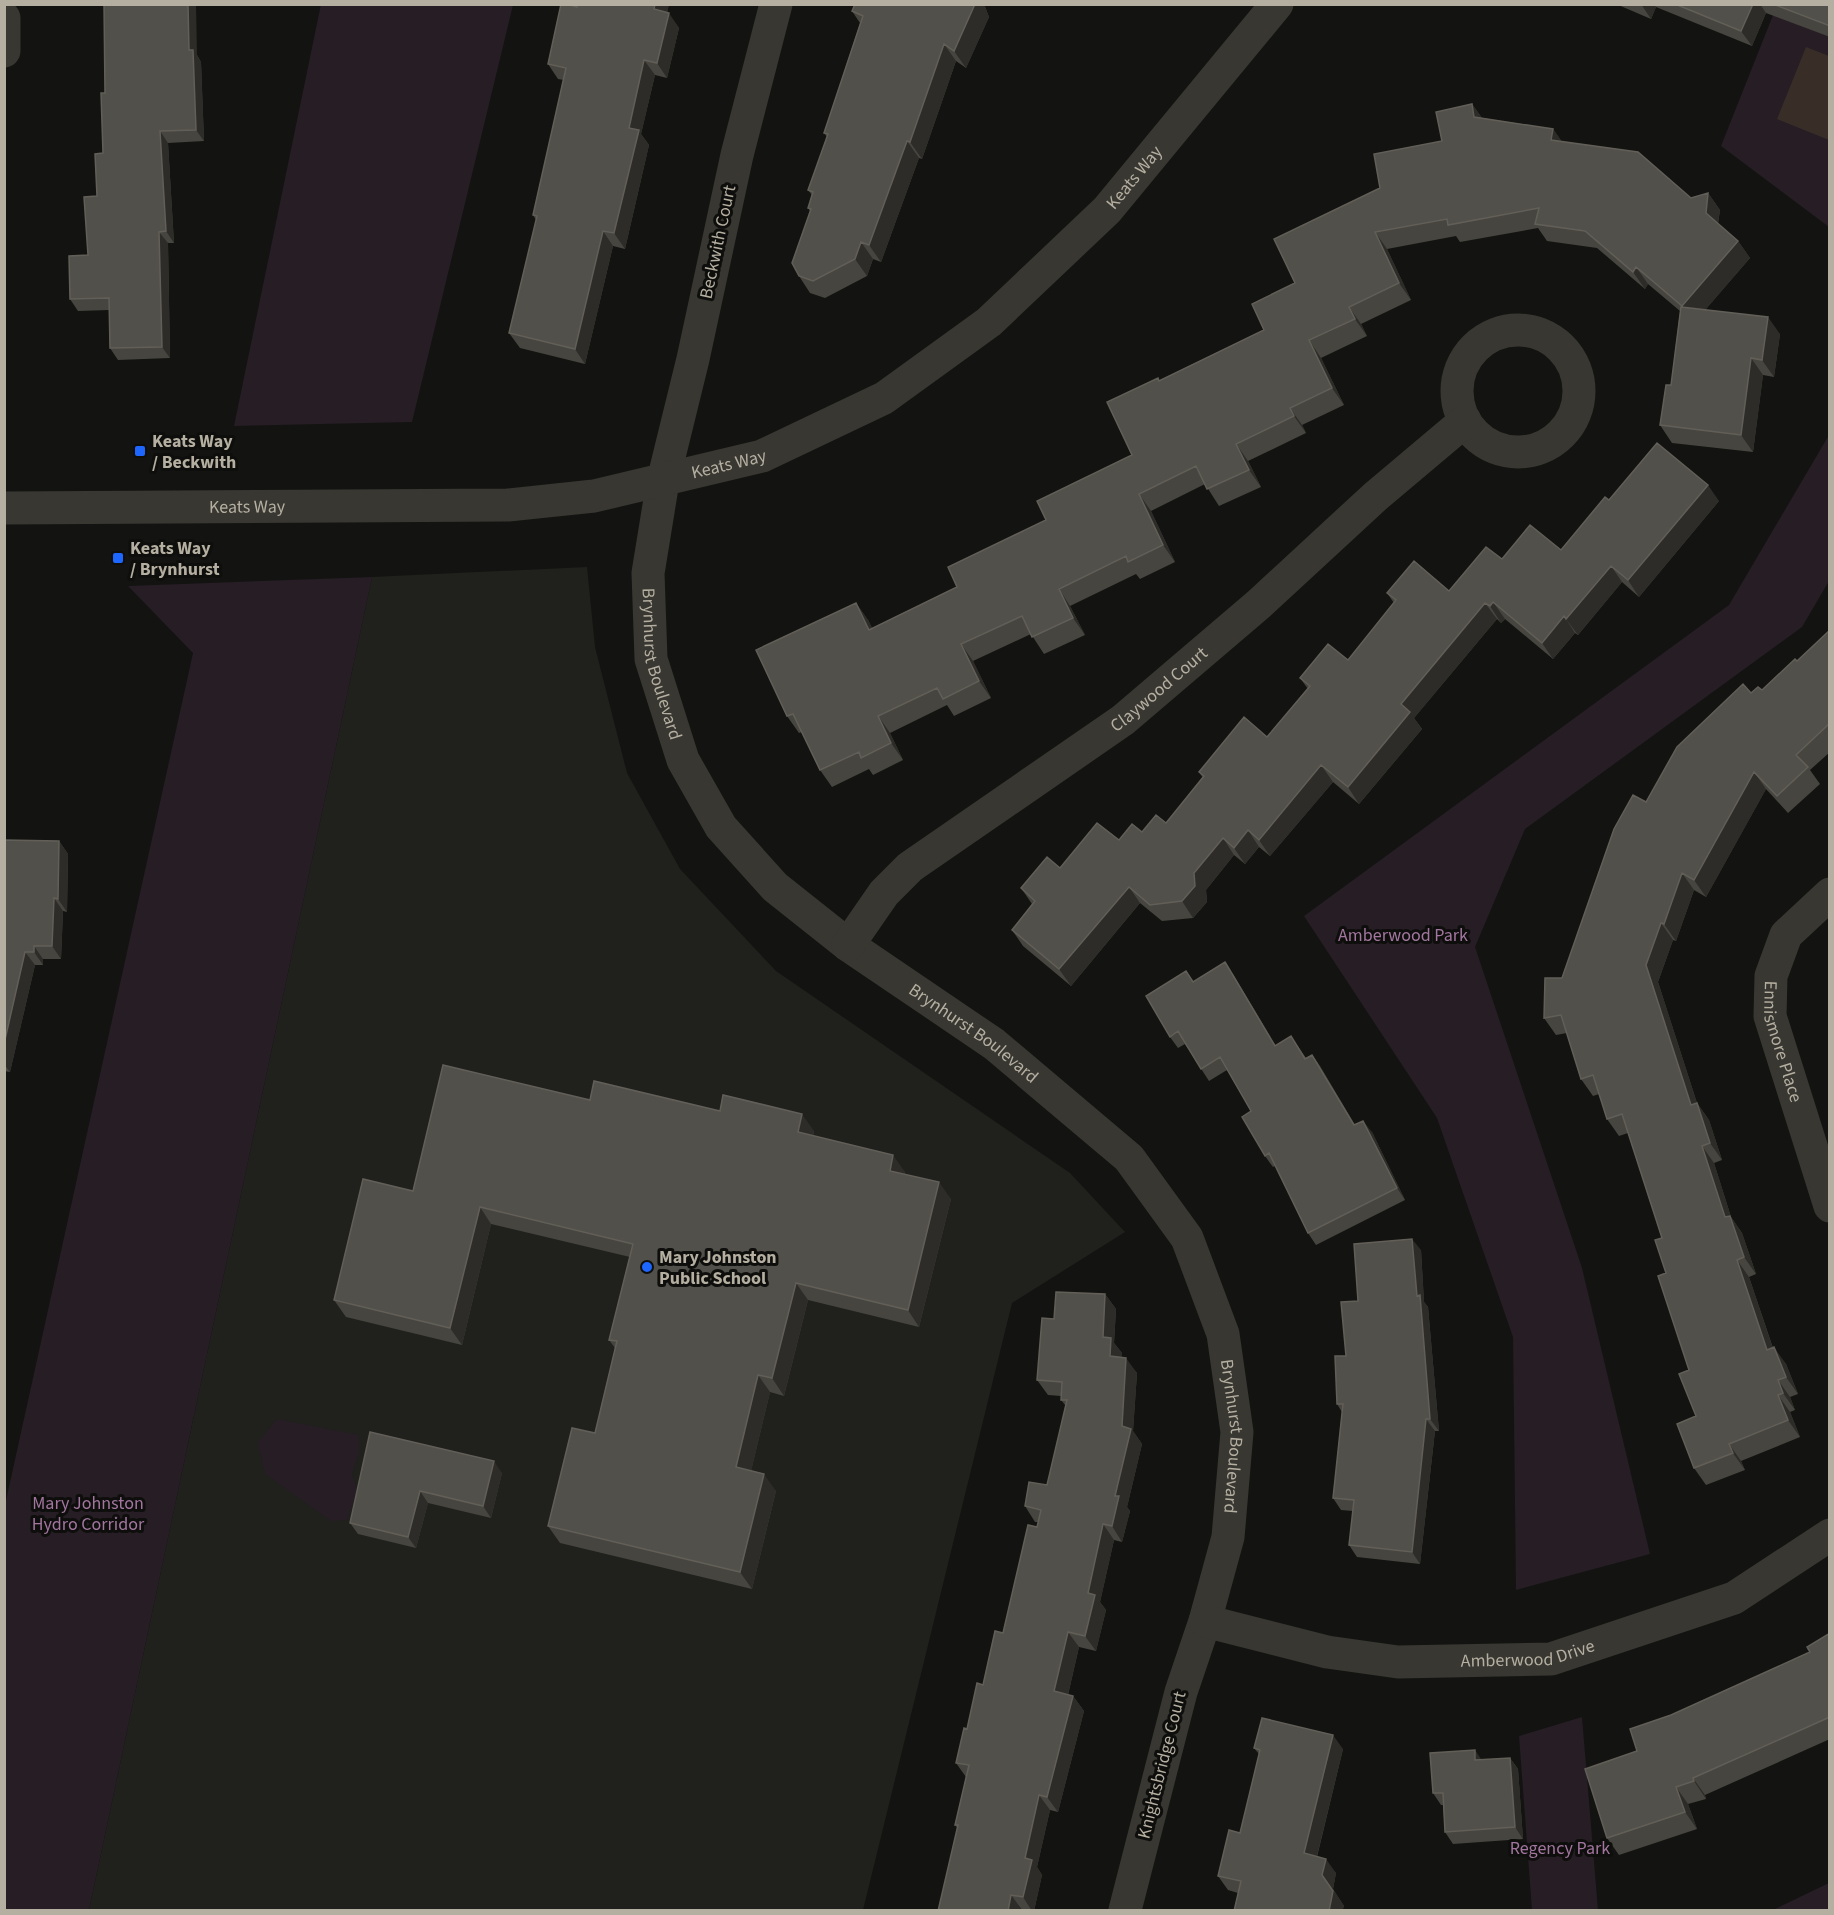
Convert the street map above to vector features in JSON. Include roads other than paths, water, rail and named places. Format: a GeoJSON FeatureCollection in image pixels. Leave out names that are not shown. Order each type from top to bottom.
{"type":"FeatureCollection","features":[{"type":"Feature","properties":{"kind":"street","name":"Beckwith Court"},"geometry":{"type":"LineString","coordinates":[[663,481],[693,359],[737,155],[776,4]]}},
{"type":"Feature","properties":{"kind":"street","name":"Keats Way"},"geometry":{"type":"LineString","coordinates":[[4,508],[508,505],[594,496],[762,456],[884,398],[989,322],[1107,210],[1277,4]]}},
{"type":"Feature","properties":{"kind":"street"},"geometry":{"type":"LineString","coordinates":[[4,18],[4,51]]}},
{"type":"Feature","properties":{"kind":"street","name":"Claywood Court"},"geometry":{"type":"LineString","coordinates":[[848,945],[884,893],[910,867],[1123,720],[1259,604],[1376,496],[1465,421]]}},
{"type":"Feature","properties":{"kind":"street","name":"Brynhurst Boulevard"},"geometry":{"type":"LineString","coordinates":[[663,481],[648,573],[651,659],[683,760],[721,827],[775,887],[848,945],[994,1044],[1129,1158],[1186,1238],[1223,1334],[1237,1432],[1228,1537],[1205,1621]]}},
{"type":"Feature","properties":{"kind":"street","name":"Ennismore Place"},"geometry":{"type":"LineString","coordinates":[[1830,894],[1786,935],[1771,976],[1770,1016],[1830,1206]]}},
{"type":"Feature","properties":{"kind":"street","name":"Amberwood Drive"},"geometry":{"type":"LineString","coordinates":[[1205,1621],[1327,1652],[1398,1662],[1551,1659],[1734,1598],[1830,1535]]}},
{"type":"Feature","properties":{"kind":"street","name":"Knightsbridge Court"},"geometry":{"type":"LineString","coordinates":[[1125,1911],[1180,1692],[1205,1621]]}},
{"type":"Feature","properties":{"kind":"place","name":"Keats Way / Beckwith"},"geometry":{"type":"Point","coordinates":[140,451]}},
{"type":"Feature","properties":{"kind":"place","name":"Keats Way / Brynhurst"},"geometry":{"type":"Point","coordinates":[118,558]}},
{"type":"Feature","properties":{"kind":"place","name":"Mary Johnston Public School"},"geometry":{"type":"Point","coordinates":[647,1267]}},
{"type":"Feature","properties":{"kind":"park label","name":"Amberwood Park"},"geometry":{"type":"Point","coordinates":[1403,935]}},
{"type":"Feature","properties":{"kind":"park label","name":"Mary Johnston Hydro Corridor"},"geometry":{"type":"Point","coordinates":[88,1513]}},
{"type":"Feature","properties":{"kind":"park label","name":"Regency Park"},"geometry":{"type":"Point","coordinates":[1560,1848]}}]}
